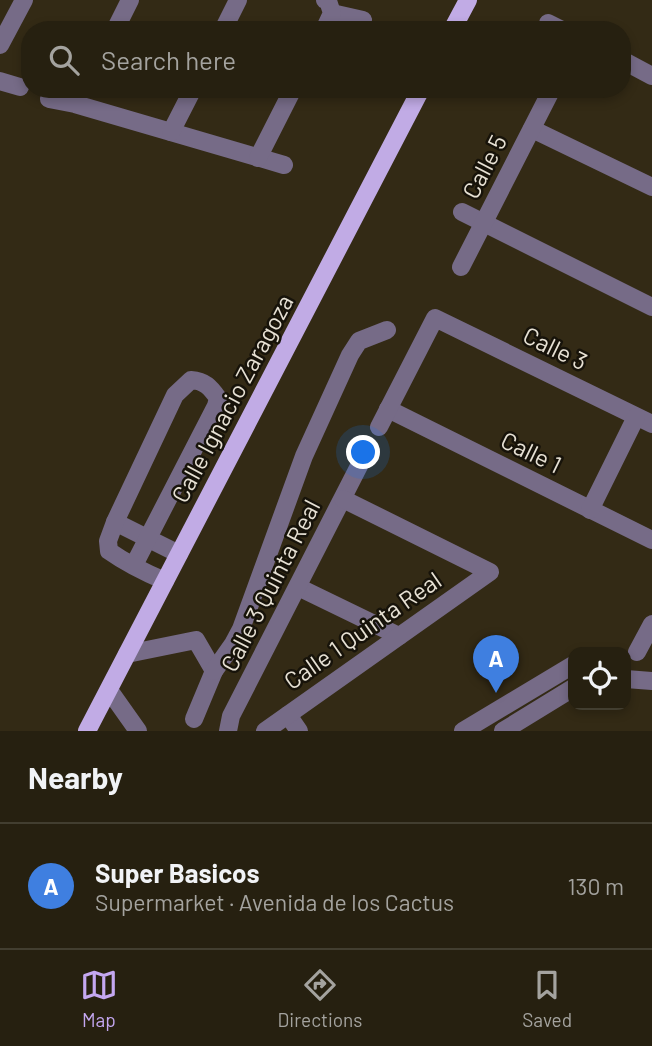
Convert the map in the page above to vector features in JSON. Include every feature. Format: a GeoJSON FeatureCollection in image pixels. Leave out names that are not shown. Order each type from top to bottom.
{"type":"FeatureCollection","features":[{"type":"Feature","properties":{"kind":"main road"},"geometry":{"type":"LineString","coordinates":[[457,21],[468,0]]}},
{"type":"Feature","properties":{"kind":"main road","name":"Calle Ignacio Zaragoza"},"geometry":{"type":"LineString","coordinates":[[87,731],[416,98]]}},
{"type":"Feature","properties":{"kind":"street"},"geometry":{"type":"LineString","coordinates":[[0,45],[24,0]]}},
{"type":"Feature","properties":{"kind":"street"},"geometry":{"type":"LineString","coordinates":[[120,21],[130,0]]}},
{"type":"Feature","properties":{"kind":"street"},"geometry":{"type":"LineString","coordinates":[[228,21],[238,0]]}},
{"type":"Feature","properties":{"kind":"street"},"geometry":{"type":"LineString","coordinates":[[328,6],[363,20]]}},
{"type":"Feature","properties":{"kind":"street"},"geometry":{"type":"LineString","coordinates":[[631,65],[652,76]]}},
{"type":"Feature","properties":{"kind":"street"},"geometry":{"type":"LineString","coordinates":[[0,81],[20,87]]}},
{"type":"Feature","properties":{"kind":"street"},"geometry":{"type":"LineString","coordinates":[[49,99],[64,98]]}},
{"type":"Feature","properties":{"kind":"street"},"geometry":{"type":"LineString","coordinates":[[82,98],[171,132],[284,165]]}},
{"type":"Feature","properties":{"kind":"street"},"geometry":{"type":"LineString","coordinates":[[171,132],[188,98]]}},
{"type":"Feature","properties":{"kind":"street"},"geometry":{"type":"LineString","coordinates":[[258,158],[288,98]]}},
{"type":"Feature","properties":{"kind":"street","name":"Calle 5"},"geometry":{"type":"LineString","coordinates":[[461,267],[547,98]]}},
{"type":"Feature","properties":{"kind":"street"},"geometry":{"type":"LineString","coordinates":[[532,128],[652,187]]}},
{"type":"Feature","properties":{"kind":"street"},"geometry":{"type":"LineString","coordinates":[[462,212],[652,307]]}},
{"type":"Feature","properties":{"kind":"street","name":"Calle 3"},"geometry":{"type":"LineString","coordinates":[[388,409],[435,317],[644,420]]}},
{"type":"Feature","properties":{"kind":"street"},"geometry":{"type":"LineString","coordinates":[[194,719],[214,671],[241,629],[304,456],[350,355],[359,341],[387,330]]}},
{"type":"Feature","properties":{"kind":"street"},"geometry":{"type":"LineString","coordinates":[[134,565],[216,407],[218,398],[208,384],[191,380],[175,395],[108,541],[109,551],[143,571],[165,581]]}},
{"type":"Feature","properties":{"kind":"street"},"geometry":{"type":"LineString","coordinates":[[379,427],[388,409]]}},
{"type":"Feature","properties":{"kind":"street","name":"Calle 1"},"geometry":{"type":"LineString","coordinates":[[388,409],[652,540]]}},
{"type":"Feature","properties":{"kind":"street"},"geometry":{"type":"LineString","coordinates":[[590,510],[644,420]]}},
{"type":"Feature","properties":{"kind":"street","name":"Calle 3 Quinta Real"},"geometry":{"type":"LineString","coordinates":[[228,731],[231,716],[360,464]]}},
{"type":"Feature","properties":{"kind":"street","name":"Calle 1 Quinta Real"},"geometry":{"type":"LineString","coordinates":[[265,731],[490,572],[342,499]]}},
{"type":"Feature","properties":{"kind":"street"},"geometry":{"type":"LineString","coordinates":[[115,522],[179,554]]}},
{"type":"Feature","properties":{"kind":"street"},"geometry":{"type":"LineString","coordinates":[[298,587],[399,636]]}},
{"type":"Feature","properties":{"kind":"street"},"geometry":{"type":"LineString","coordinates":[[638,654],[652,624]]}},
{"type":"Feature","properties":{"kind":"street"},"geometry":{"type":"LineString","coordinates":[[127,654],[196,640],[214,671]]}},
{"type":"Feature","properties":{"kind":"street"},"geometry":{"type":"LineString","coordinates":[[470,729],[568,668]]}},
{"type":"Feature","properties":{"kind":"street"},"geometry":{"type":"LineString","coordinates":[[631,679],[652,681]]}},
{"type":"Feature","properties":{"kind":"street"},"geometry":{"type":"LineString","coordinates":[[108,690],[138,731]]}},
{"type":"Feature","properties":{"kind":"street"},"geometry":{"type":"LineString","coordinates":[[503,731],[568,691]]}},
{"type":"Feature","properties":{"kind":"street"},"geometry":{"type":"LineString","coordinates":[[288,715],[299,731]]}},
{"type":"Feature","properties":{"kind":"place","name":"Super Basicos"},"geometry":{"type":"Point","coordinates":[496,693]}}]}
